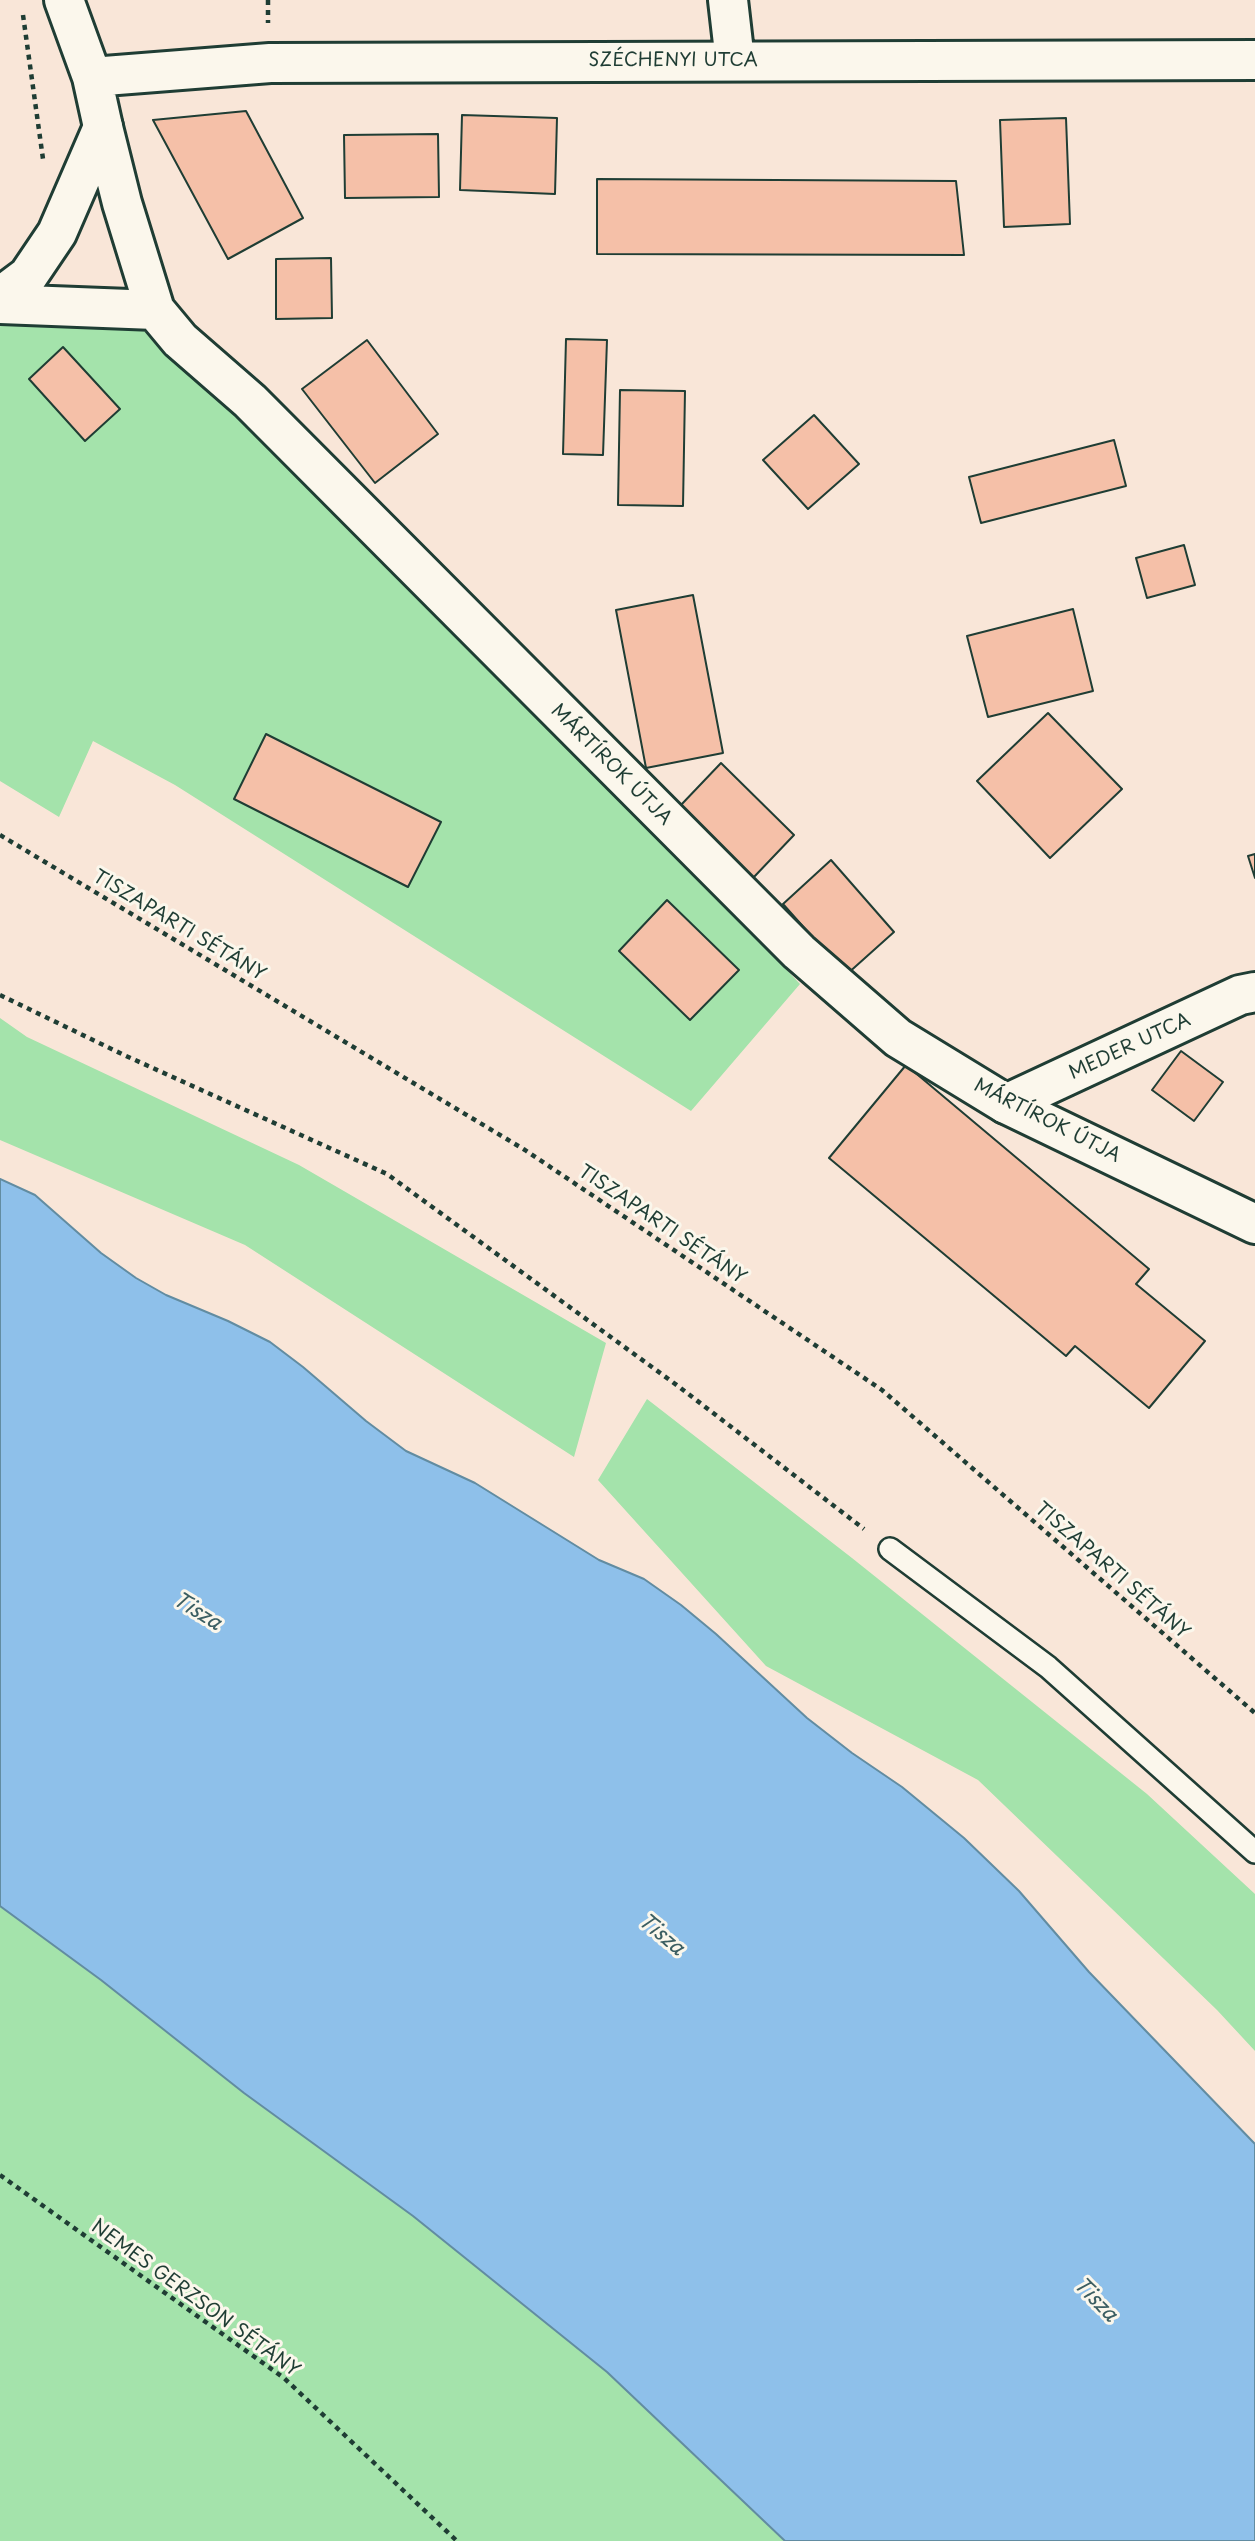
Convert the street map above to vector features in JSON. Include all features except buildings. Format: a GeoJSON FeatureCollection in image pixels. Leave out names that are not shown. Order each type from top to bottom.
{"type":"FeatureCollection","features":[{"type":"Feature","properties":{"kind":"street"},"geometry":{"type":"LineString","coordinates":[[0,304],[155,310],[122,203],[92,77],[64,0]]}},
{"type":"Feature","properties":{"kind":"street"},"geometry":{"type":"LineString","coordinates":[[728,0],[736,61]]}},
{"type":"Feature","properties":{"kind":"street","name":"SZÉCHENYI UTCA"},"geometry":{"type":"LineString","coordinates":[[92,77],[270,63],[1255,60]]}},
{"type":"Feature","properties":{"kind":"street"},"geometry":{"type":"LineString","coordinates":[[0,297],[28,276],[57,233],[103,127]]}},
{"type":"Feature","properties":{"kind":"street","name":"MÁRTÍROK ÚTJA"},"geometry":{"type":"LineString","coordinates":[[155,310],[180,340],[250,401],[799,952],[898,1038],[1006,1104],[1255,1224]]}},
{"type":"Feature","properties":{"kind":"street","name":"MEDER UTCA"},"geometry":{"type":"LineString","coordinates":[[1006,1104],[1240,995],[1255,992]]}},
{"type":"Feature","properties":{"kind":"lane"},"geometry":{"type":"LineString","coordinates":[[890,1549],[1048,1667],[1255,1852]]}},
{"type":"Feature","properties":{"kind":"path"},"geometry":{"type":"LineString","coordinates":[[22,14],[44,166]]}},
{"type":"Feature","properties":{"kind":"path","name":"TISZAPARTI SÉTÁNY"},"geometry":{"type":"LineString","coordinates":[[0,835],[525,1150],[882,1390],[1255,1713]]}},
{"type":"Feature","properties":{"kind":"path"},"geometry":{"type":"LineString","coordinates":[[0,995],[124,1055],[387,1174],[678,1386],[890,1549]]}},
{"type":"Feature","properties":{"kind":"path","name":"NEMES GERZSON SÉTÁNY"},"geometry":{"type":"LineString","coordinates":[[0,2175],[284,2378],[457,2541]]}},
{"type":"Feature","properties":{"kind":"green space"},"geometry":{"type":"Polygon","coordinates":[[[0,304],[155,310],[332,486],[800,984],[691,1111],[175,785],[93,741],[59,817],[0,781],[0,304]]]}},
{"type":"Feature","properties":{"kind":"green space"},"geometry":{"type":"Polygon","coordinates":[[[0,1018],[27,1037],[299,1165],[606,1343],[574,1457],[245,1245],[0,1140],[0,1018]]]}},
{"type":"Feature","properties":{"kind":"green space"},"geometry":{"type":"Polygon","coordinates":[[[647,1399],[852,1558],[1147,1794],[1255,1894],[1255,2051],[1217,2010],[978,1780],[766,1666],[598,1480],[647,1399]]]}},
{"type":"Feature","properties":{"kind":"green space"},"geometry":{"type":"Polygon","coordinates":[[[0,1906],[101,1980],[244,2093],[413,2216],[607,2372],[785,2541],[0,2541],[0,1906]]]}},
{"type":"Feature","properties":{"kind":"water","name":"Tisza"},"geometry":{"type":"Polygon","coordinates":[[[0,1179],[35,1195],[101,1253],[136,1278],[166,1295],[270,1342],[406,1451],[475,1483],[599,1560],[644,1579],[681,1605],[807,1718],[902,1787],[964,1838],[1019,1891],[1089,1972],[1255,2144],[1255,2541],[785,2541],[607,2372],[413,2216],[244,2093],[101,1980],[0,1906],[0,1179]]]}}]}
